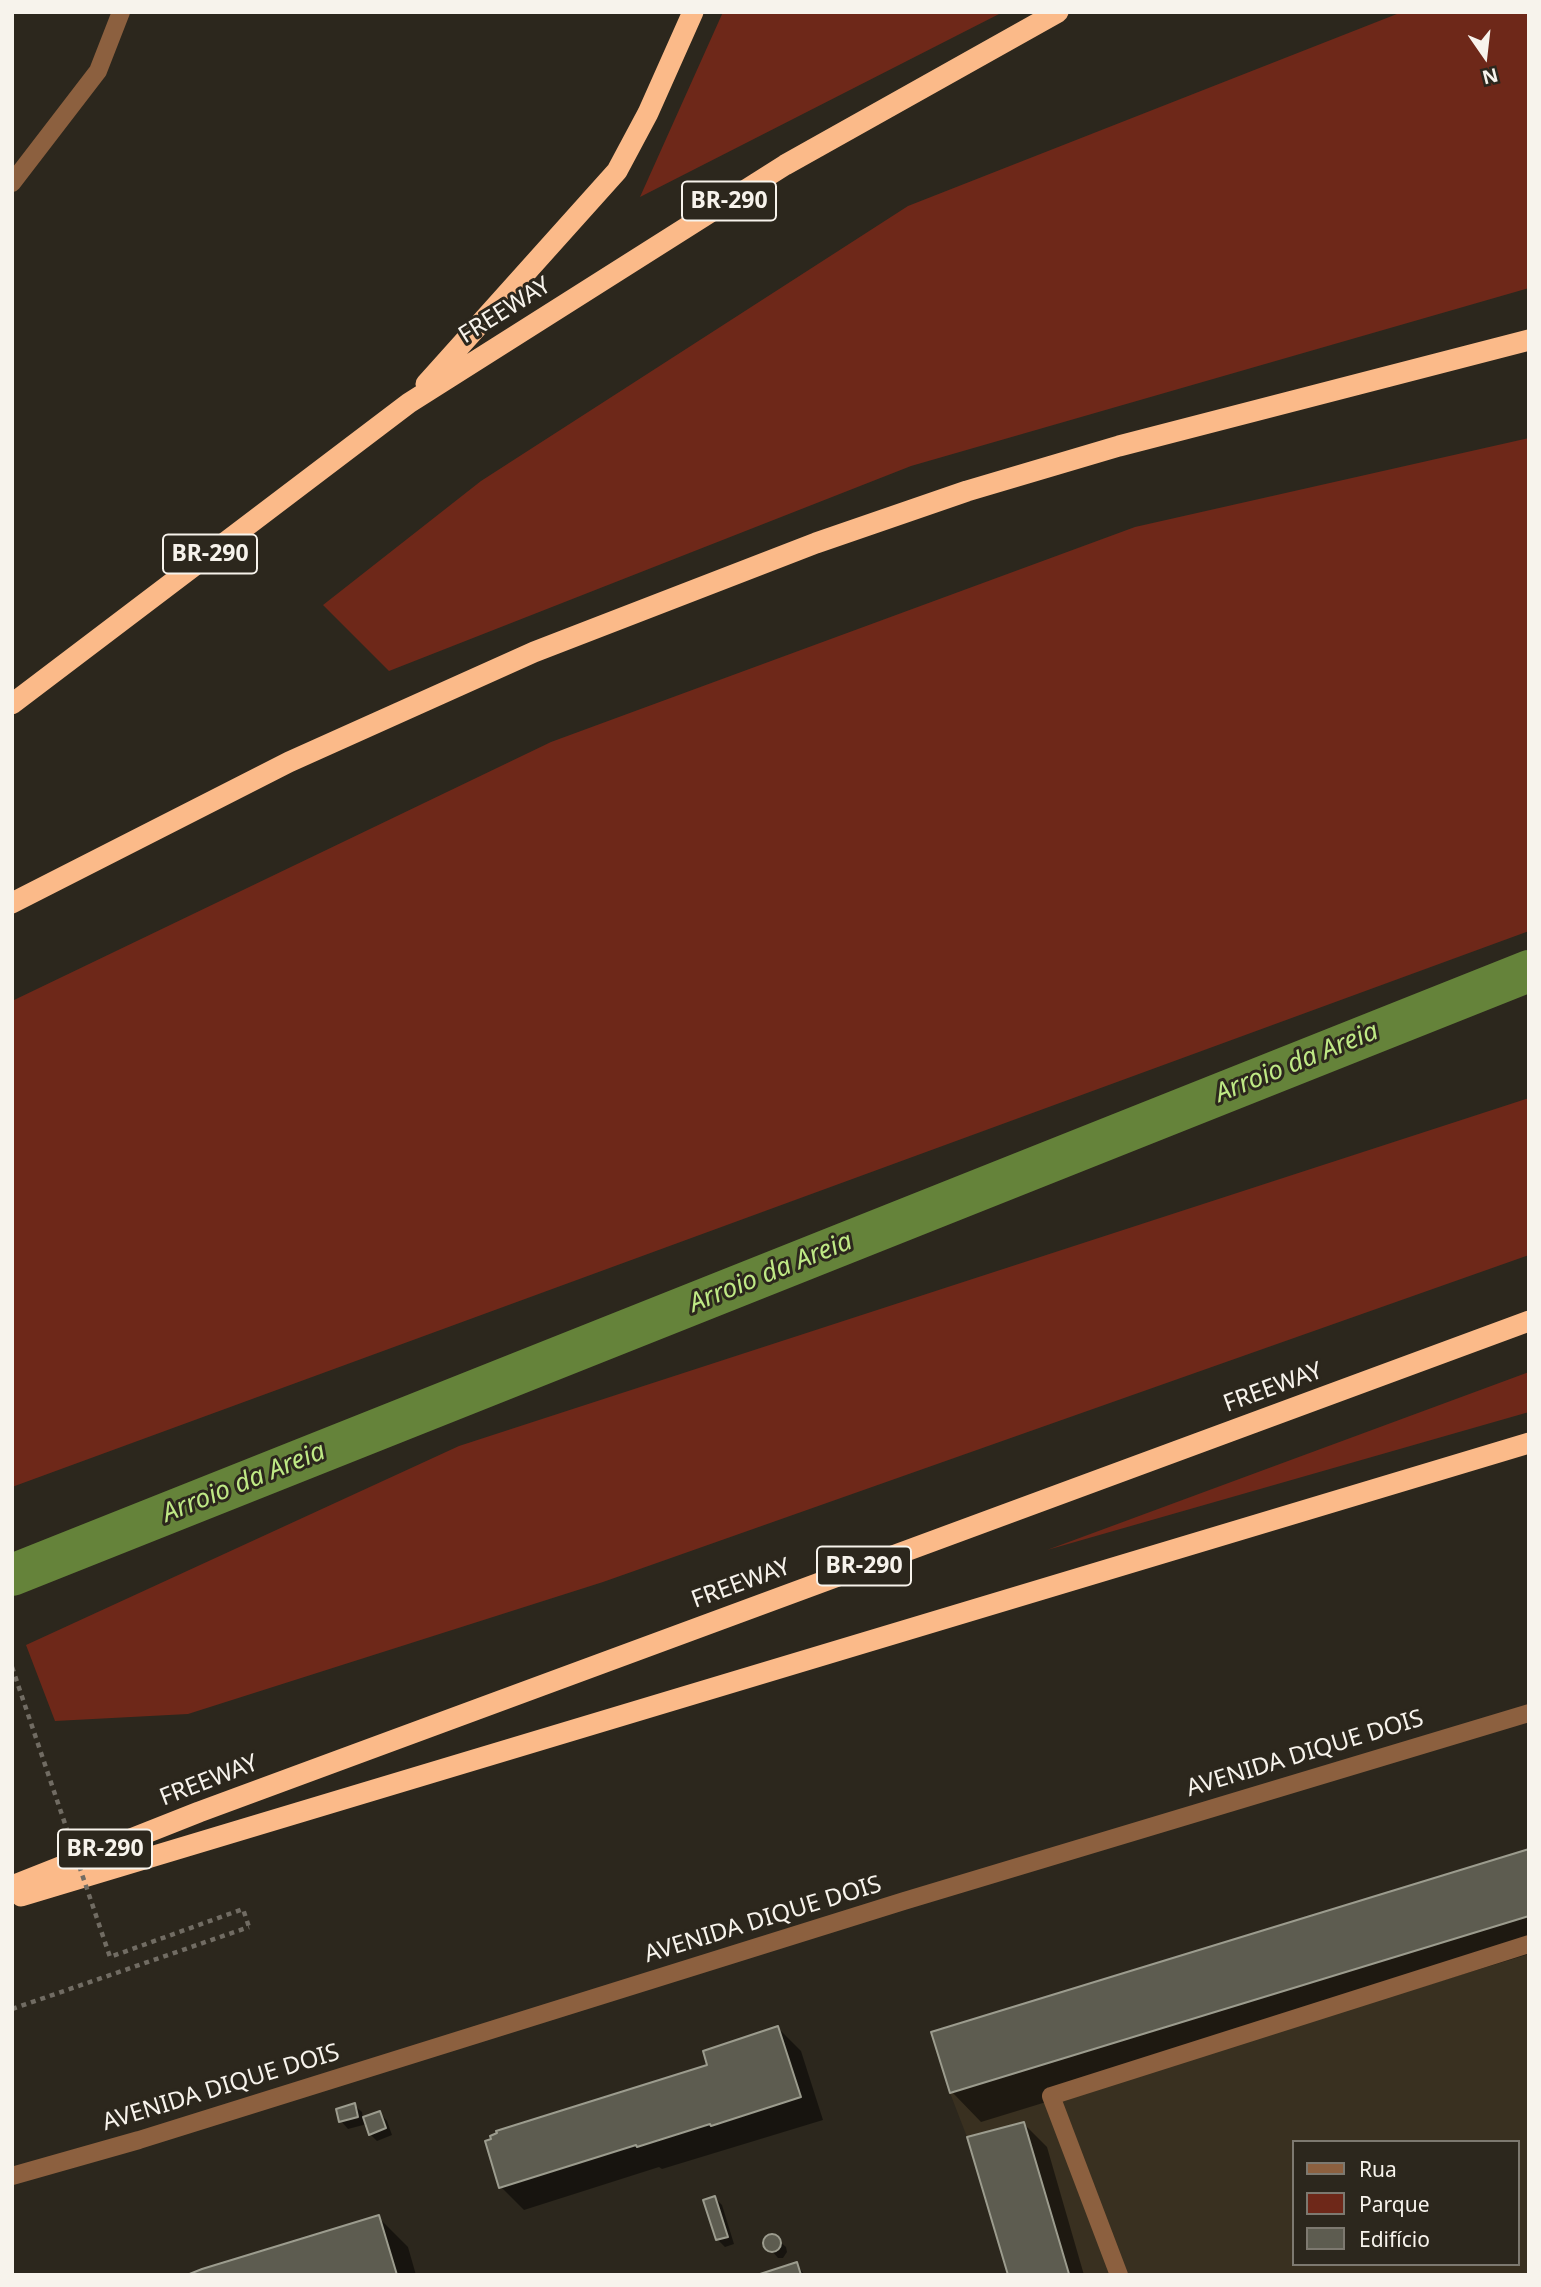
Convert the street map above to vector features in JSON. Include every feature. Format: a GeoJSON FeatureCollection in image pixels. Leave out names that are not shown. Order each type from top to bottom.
{"type":"FeatureCollection","features":[{"type":"Feature","properties":{"kind":"highway"},"geometry":{"type":"LineString","coordinates":[[409,403],[617,171],[648,113],[693,12]]}},
{"type":"Feature","properties":{"kind":"highway","name":"FREEWAY"},"geometry":{"type":"LineString","coordinates":[[12,704],[409,403],[785,165],[1058,12]]}},
{"type":"Feature","properties":{"kind":"highway"},"geometry":{"type":"LineString","coordinates":[[12,903],[289,762],[534,652],[816,543],[967,491],[1119,446],[1529,340]]}},
{"type":"Feature","properties":{"kind":"highway","name":"FREEWAY"},"geometry":{"type":"LineString","coordinates":[[12,1886],[212,1807],[1529,1321]]}},
{"type":"Feature","properties":{"kind":"highway"},"geometry":{"type":"LineString","coordinates":[[12,1899],[1529,1443]]}},
{"type":"Feature","properties":{"kind":"street"},"geometry":{"type":"LineString","coordinates":[[12,183],[98,71],[121,12]]}},
{"type":"Feature","properties":{"kind":"street","name":"AVENIDA DIQUE DOIS"},"geometry":{"type":"LineString","coordinates":[[12,2176],[139,2140],[904,1901],[1529,1713]]}},
{"type":"Feature","properties":{"kind":"street"},"geometry":{"type":"LineString","coordinates":[[1119,2275],[1051,2096],[1529,1944]]}},
{"type":"Feature","properties":{"kind":"path"},"geometry":{"type":"LineString","coordinates":[[12,1667],[110,1958],[243,1909],[249,1927],[12,2009]]}},
{"type":"Feature","properties":{"kind":"shaded area"},"geometry":{"type":"Polygon","coordinates":[[[1529,1849],[1529,2275],[1008,2275],[967,2137],[931,2032],[1529,1849]]]}},
{"type":"Feature","properties":{"kind":"green space"},"geometry":{"type":"Polygon","coordinates":[[[723,12],[1003,12],[640,197],[723,12]]]}},
{"type":"Feature","properties":{"kind":"green space"},"geometry":{"type":"Polygon","coordinates":[[[1402,12],[1529,12],[1529,288],[911,466],[389,671],[323,605],[481,481],[908,206],[1402,12]]]}},
{"type":"Feature","properties":{"kind":"green space"},"geometry":{"type":"Polygon","coordinates":[[[1529,438],[1529,931],[12,1487],[12,1001],[551,742],[1135,527],[1529,438]]]}},
{"type":"Feature","properties":{"kind":"green space"},"geometry":{"type":"Polygon","coordinates":[[[1529,1098],[1529,1255],[603,1582],[188,1714],[55,1721],[26,1645],[459,1446],[1529,1098]]]}},
{"type":"Feature","properties":{"kind":"green space"},"geometry":{"type":"Polygon","coordinates":[[[1529,1372],[1529,1412],[1047,1550],[1529,1372]]]}},
{"type":"Feature","properties":{"kind":"building"},"geometry":{"type":"Polygon","coordinates":[[[1529,1849],[1529,1916],[950,2093],[931,2032],[1529,1849]]]}},
{"type":"Feature","properties":{"kind":"building"},"geometry":{"type":"Polygon","coordinates":[[[778,2026],[801,2097],[499,2188],[485,2141],[491,2139],[490,2136],[497,2133],[496,2131],[707,2065],[703,2051],[778,2026]]]}},
{"type":"Feature","properties":{"kind":"building"},"geometry":{"type":"Polygon","coordinates":[[[355,2103],[358,2117],[339,2122],[336,2109],[355,2103]]]}},
{"type":"Feature","properties":{"kind":"building"},"geometry":{"type":"Polygon","coordinates":[[[380,2111],[386,2128],[369,2135],[363,2117],[380,2111]]]}},
{"type":"Feature","properties":{"kind":"building"},"geometry":{"type":"Polygon","coordinates":[[[1024,2122],[1069,2274],[1067,2275],[1008,2275],[967,2137],[1024,2122]]]}},
{"type":"Feature","properties":{"kind":"building"},"geometry":{"type":"Polygon","coordinates":[[[715,2196],[728,2237],[716,2240],[703,2200],[715,2196]]]}},
{"type":"Feature","properties":{"kind":"building"},"geometry":{"type":"Polygon","coordinates":[[[379,2215],[397,2275],[187,2275],[202,2269],[379,2215]]]}},
{"type":"Feature","properties":{"kind":"building"},"geometry":{"type":"Polygon","coordinates":[[[772,2234],[778,2237],[781,2243],[778,2249],[772,2252],[766,2249],[763,2243],[766,2237],[772,2234]]]}},
{"type":"Feature","properties":{"kind":"building"},"geometry":{"type":"Polygon","coordinates":[[[797,2262],[801,2275],[760,2274],[797,2262]]]}},
{"type":"Feature","properties":{"kind":"waterway","name":"Arroio da Areia"},"geometry":{"type":"LineString","coordinates":[[12,1575],[1529,971]]}}]}
